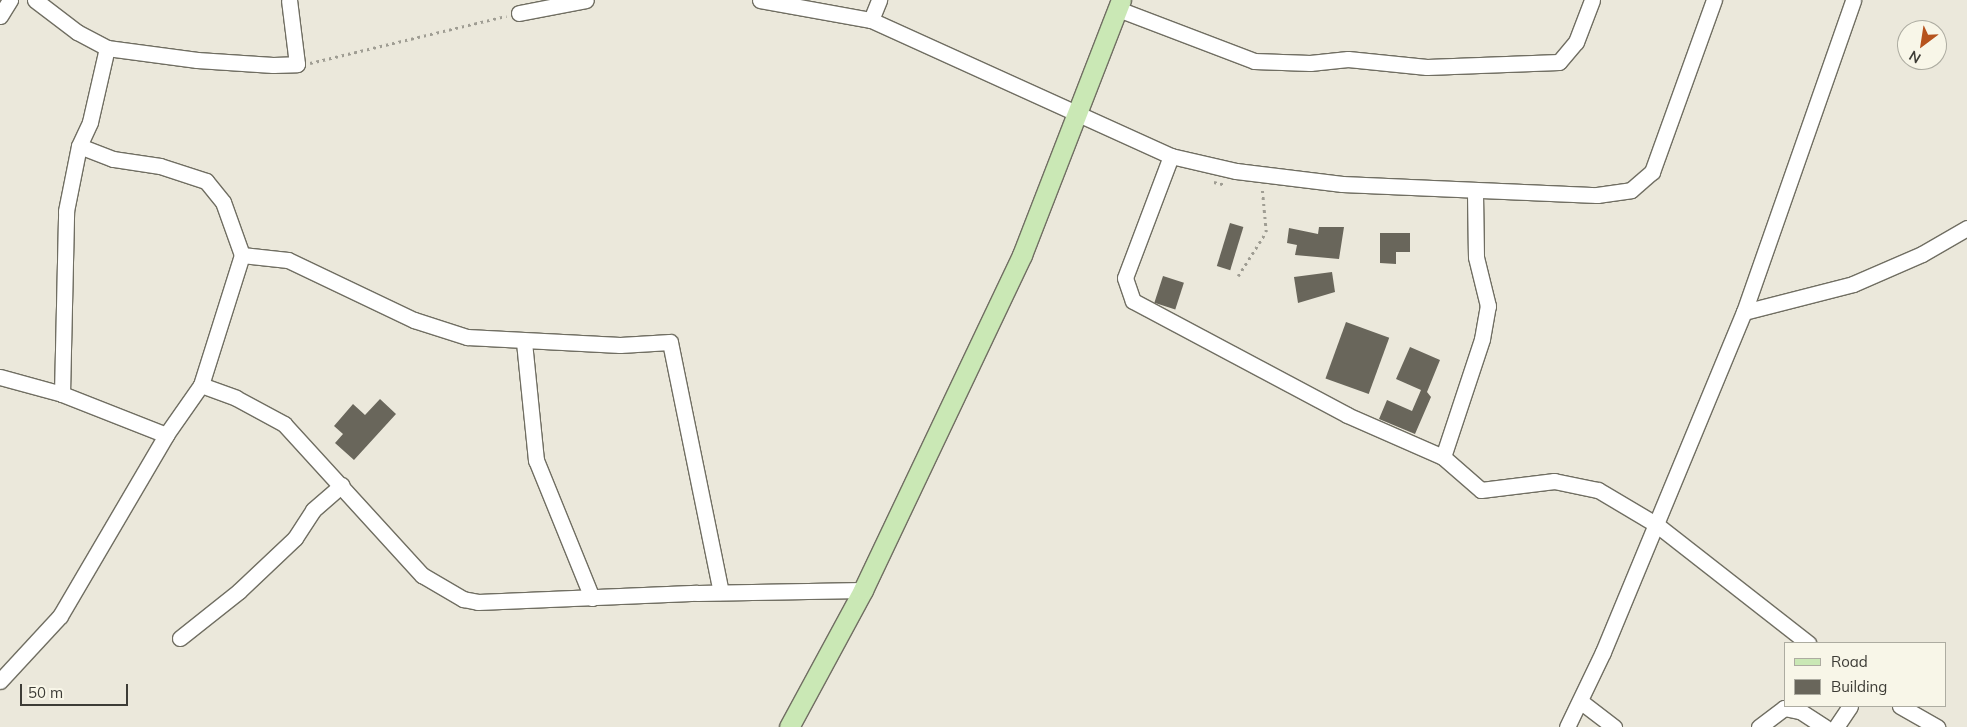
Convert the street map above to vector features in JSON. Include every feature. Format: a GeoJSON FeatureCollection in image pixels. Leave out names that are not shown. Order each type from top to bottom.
{"type":"FeatureCollection","features":[{"type":"Feature","properties":{"kind":"main road"},"geometry":{"type":"LineString","coordinates":[[789,727],[863,590],[1022,254],[1120,5]]}},
{"type":"Feature","properties":{"kind":"street"},"geometry":{"type":"LineString","coordinates":[[0,16],[10,0]]}},
{"type":"Feature","properties":{"kind":"street"},"geometry":{"type":"LineString","coordinates":[[35,0],[77,32],[107,48],[197,60],[296,64],[289,0]]}},
{"type":"Feature","properties":{"kind":"street"},"geometry":{"type":"LineString","coordinates":[[519,13],[586,0]]}},
{"type":"Feature","properties":{"kind":"street"},"geometry":{"type":"LineString","coordinates":[[760,0],[871,20],[1076,115],[1171,156],[1236,171],[1342,184],[1597,195],[1631,190],[1643,183],[1663,150],[1714,0]]}},
{"type":"Feature","properties":{"kind":"street"},"geometry":{"type":"LineString","coordinates":[[871,20],[879,0]]}},
{"type":"Feature","properties":{"kind":"street"},"geometry":{"type":"LineString","coordinates":[[1120,5],[1254,61],[1310,63],[1348,58],[1427,68],[1559,62],[1576,42],[1592,0]]}},
{"type":"Feature","properties":{"kind":"street"},"geometry":{"type":"LineString","coordinates":[[1567,727],[1657,525],[1744,312],[1853,0]]}},
{"type":"Feature","properties":{"kind":"street"},"geometry":{"type":"LineString","coordinates":[[62,394],[66,211],[79,146],[90,122],[107,48]]}},
{"type":"Feature","properties":{"kind":"street"},"geometry":{"type":"LineString","coordinates":[[0,682],[60,616],[166,435],[202,385],[242,255],[223,202],[206,181],[160,166],[113,159],[79,146]]}},
{"type":"Feature","properties":{"kind":"street"},"geometry":{"type":"LineString","coordinates":[[1171,156],[1125,278],[1133,301],[1347,415],[1443,457],[1481,490],[1554,481],[1573,483],[1598,490],[1657,525],[1807,642]]}},
{"type":"Feature","properties":{"kind":"street"},"geometry":{"type":"LineString","coordinates":[[1443,457],[1479,348],[1488,306],[1476,257],[1475,190]]}},
{"type":"Feature","properties":{"kind":"street"},"geometry":{"type":"LineString","coordinates":[[1744,312],[1853,284],[1922,254],[1967,228]]}},
{"type":"Feature","properties":{"kind":"street"},"geometry":{"type":"LineString","coordinates":[[242,255],[288,260],[438,330],[524,342],[620,345],[670,342],[721,592]]}},
{"type":"Feature","properties":{"kind":"street"},"geometry":{"type":"LineString","coordinates":[[524,342],[536,460],[592,598]]}},
{"type":"Feature","properties":{"kind":"street"},"geometry":{"type":"LineString","coordinates":[[0,377],[62,394],[166,435]]}},
{"type":"Feature","properties":{"kind":"street"},"geometry":{"type":"LineString","coordinates":[[202,385],[236,398],[284,424],[342,485],[422,575],[445,591],[478,602],[721,592],[863,590]]}},
{"type":"Feature","properties":{"kind":"street"},"geometry":{"type":"LineString","coordinates":[[180,638],[239,591],[295,538],[313,510],[342,485]]}},
{"type":"Feature","properties":{"kind":"street"},"geometry":{"type":"LineString","coordinates":[[1580,701],[1614,727]]}},
{"type":"Feature","properties":{"kind":"street"},"geometry":{"type":"LineString","coordinates":[[1836,727],[1849,707]]}},
{"type":"Feature","properties":{"kind":"street"},"geometry":{"type":"LineString","coordinates":[[1902,707],[1937,727]]}},
{"type":"Feature","properties":{"kind":"street"},"geometry":{"type":"LineString","coordinates":[[1759,727],[1784,708],[1800,711],[1825,727]]}},
{"type":"Feature","properties":{"kind":"path"},"geometry":{"type":"LineString","coordinates":[[296,64],[318,63],[399,45],[519,13]]}},
{"type":"Feature","properties":{"kind":"path"},"geometry":{"type":"LineString","coordinates":[[1205,179],[1230,185]]}},
{"type":"Feature","properties":{"kind":"path"},"geometry":{"type":"LineString","coordinates":[[1238,276],[1266,232],[1262,185],[1254,185]]}},
{"type":"Feature","properties":{"kind":"building"},"geometry":{"type":"Polygon","coordinates":[[[1230,223],[1243,227],[1230,270],[1217,266],[1230,223]]]}},
{"type":"Feature","properties":{"kind":"building"},"geometry":{"type":"Polygon","coordinates":[[[1319,227],[1344,227],[1339,259],[1295,255],[1297,245],[1287,243],[1289,228],[1318,234],[1319,227]]]}},
{"type":"Feature","properties":{"kind":"building"},"geometry":{"type":"Polygon","coordinates":[[[1380,233],[1410,233],[1410,252],[1396,252],[1396,264],[1380,263],[1380,233]]]}},
{"type":"Feature","properties":{"kind":"building"},"geometry":{"type":"Polygon","coordinates":[[[1332,272],[1335,292],[1298,303],[1294,277],[1332,272]]]}},
{"type":"Feature","properties":{"kind":"building"},"geometry":{"type":"Polygon","coordinates":[[[1163,276],[1184,283],[1175,309],[1154,303],[1163,276]]]}},
{"type":"Feature","properties":{"kind":"building"},"geometry":{"type":"Polygon","coordinates":[[[1346,322],[1389,338],[1369,394],[1325,378],[1346,322]]]}},
{"type":"Feature","properties":{"kind":"building"},"geometry":{"type":"Polygon","coordinates":[[[1410,347],[1440,360],[1427,392],[1431,397],[1415,434],[1379,419],[1387,400],[1412,411],[1421,390],[1396,379],[1410,347]]]}},
{"type":"Feature","properties":{"kind":"building"},"geometry":{"type":"Polygon","coordinates":[[[380,399],[396,414],[354,460],[335,443],[343,434],[334,426],[353,404],[365,415],[380,399]]]}}]}
